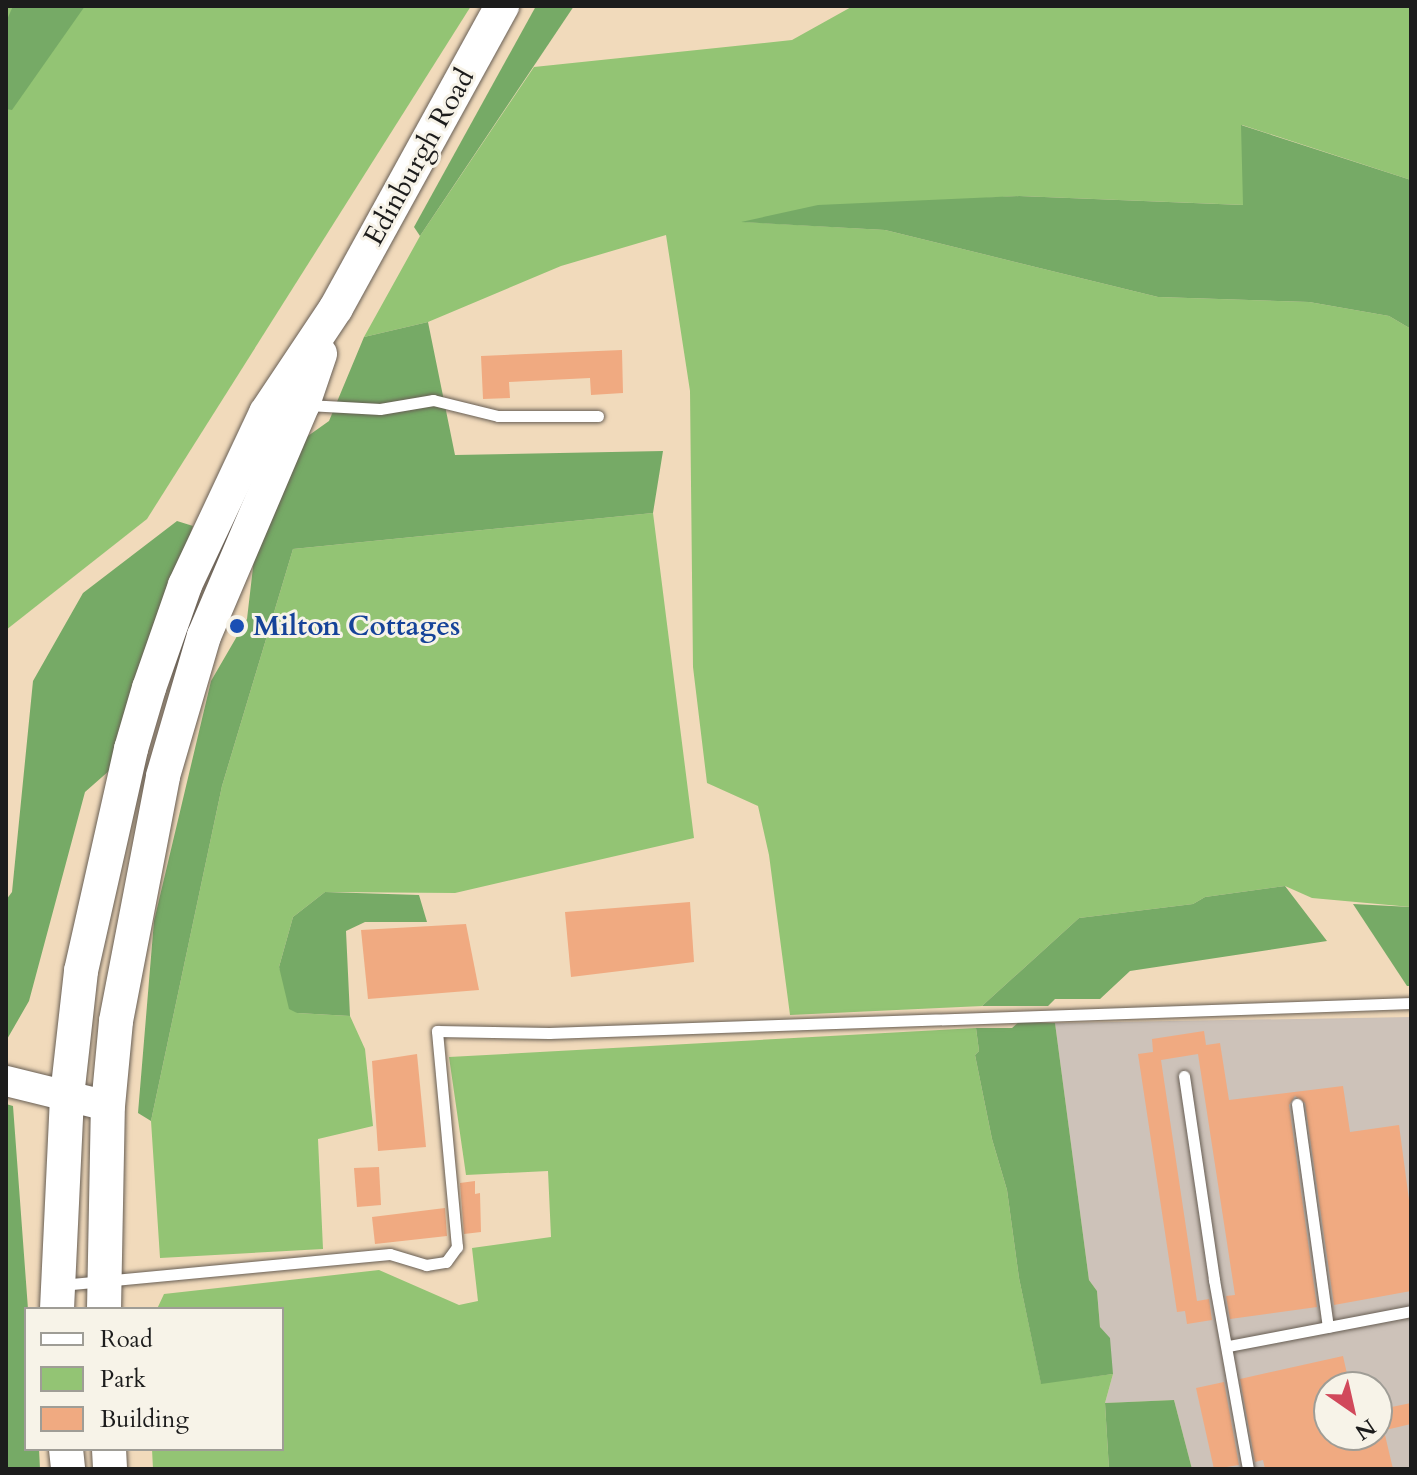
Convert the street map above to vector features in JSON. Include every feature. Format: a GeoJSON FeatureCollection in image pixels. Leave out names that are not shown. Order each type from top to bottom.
{"type":"FeatureCollection","features":[{"type":"Feature","properties":{"kind":"main road","name":"Edinburgh Road"},"geometry":{"type":"LineString","coordinates":[[336,308],[502,6]]}},
{"type":"Feature","properties":{"kind":"main road"},"geometry":{"type":"LineString","coordinates":[[104,1294],[108,1106],[116,1021],[163,776],[204,636],[303,404],[336,308]]}},
{"type":"Feature","properties":{"kind":"main road"},"geometry":{"type":"LineString","coordinates":[[57,1297],[67,1096],[81,971],[98,886],[149,688],[185,585],[266,413],[336,308]]}},
{"type":"Feature","properties":{"kind":"main road"},"geometry":{"type":"LineString","coordinates":[[6,1081],[108,1106]]}},
{"type":"Feature","properties":{"kind":"lane"},"geometry":{"type":"LineString","coordinates":[[303,404],[380,409],[433,400],[498,416],[598,416]]}},
{"type":"Feature","properties":{"kind":"lane"},"geometry":{"type":"LineString","coordinates":[[57,1297],[104,1294],[390,1254],[426,1265],[446,1262],[457,1247],[437,1031],[564,1032],[1411,1003]]}},
{"type":"Feature","properties":{"kind":"lane"},"geometry":{"type":"LineString","coordinates":[[1184,1076],[1214,1280],[1248,1469]]}},
{"type":"Feature","properties":{"kind":"lane"},"geometry":{"type":"LineString","coordinates":[[1297,1104],[1328,1327]]}},
{"type":"Feature","properties":{"kind":"lane"},"geometry":{"type":"LineString","coordinates":[[1228,1346],[1411,1311]]}},
{"type":"Feature","properties":{"kind":"shaded area"},"geometry":{"type":"Polygon","coordinates":[[[1411,1017],[1411,1469],[1192,1469],[1174,1400],[1105,1403],[1113,1374],[1100,1327],[1097,1291],[1089,1280],[1055,1023],[1411,1017]]]}},
{"type":"Feature","properties":{"kind":"green space"},"geometry":{"type":"Polygon","coordinates":[[[6,6],[471,6],[147,519],[6,630],[6,6]]]}},
{"type":"Feature","properties":{"kind":"green space"},"geometry":{"type":"Polygon","coordinates":[[[13,6],[85,6],[12,110],[6,109],[6,22],[13,6]]]}},
{"type":"Feature","properties":{"kind":"green space"},"geometry":{"type":"Polygon","coordinates":[[[536,6],[574,6],[420,236],[414,227],[536,6]]]}},
{"type":"Feature","properties":{"kind":"green space"},"geometry":{"type":"Polygon","coordinates":[[[853,6],[1411,6],[1411,180],[1242,125],[1244,205],[1019,196],[923,202],[745,222],[885,230],[1158,297],[1309,302],[1389,316],[1411,329],[1411,907],[1312,898],[1285,886],[1205,897],[1193,904],[1079,918],[982,1006],[790,1015],[769,855],[758,806],[707,783],[693,667],[690,391],[666,235],[561,266],[428,322],[364,337],[420,236],[534,67],[792,40],[853,6]]]}},
{"type":"Feature","properties":{"kind":"green space"},"geometry":{"type":"Polygon","coordinates":[[[1241,125],[1411,180],[1411,329],[1389,316],[1309,302],[1158,297],[885,230],[741,222],[818,205],[1019,196],[1243,205],[1241,125]]]}},
{"type":"Feature","properties":{"kind":"green space"},"geometry":{"type":"Polygon","coordinates":[[[428,322],[455,455],[663,451],[653,513],[293,549],[222,786],[151,1121],[138,1113],[154,921],[211,681],[247,619],[255,550],[298,443],[329,421],[364,337],[428,322]]]}},
{"type":"Feature","properties":{"kind":"green space"},"geometry":{"type":"Polygon","coordinates":[[[653,513],[694,838],[455,893],[325,892],[293,917],[279,967],[297,1013],[350,1016],[365,1049],[373,1126],[318,1139],[323,1249],[160,1258],[151,1121],[222,786],[293,549],[653,513]]]}},
{"type":"Feature","properties":{"kind":"green space"},"geometry":{"type":"Polygon","coordinates":[[[177,521],[193,526],[110,770],[85,792],[29,1001],[6,1041],[6,900],[12,892],[33,681],[83,593],[177,521]]]}},
{"type":"Feature","properties":{"kind":"green space"},"geometry":{"type":"Polygon","coordinates":[[[1285,886],[1327,941],[1130,971],[1100,999],[1055,999],[1048,1006],[982,1006],[1079,918],[1193,904],[1205,897],[1285,886]]]}},
{"type":"Feature","properties":{"kind":"green space"},"geometry":{"type":"Polygon","coordinates":[[[325,892],[419,895],[427,922],[365,922],[346,931],[350,1016],[297,1013],[289,1009],[279,967],[293,917],[325,892]]]}},
{"type":"Feature","properties":{"kind":"green space"},"geometry":{"type":"Polygon","coordinates":[[[1353,904],[1411,907],[1411,986],[1407,986],[1353,904]]]}},
{"type":"Feature","properties":{"kind":"green space"},"geometry":{"type":"Polygon","coordinates":[[[1019,1022],[1055,1023],[1089,1280],[1097,1291],[1100,1327],[1110,1338],[1113,1374],[1041,1384],[1019,1278],[1007,1190],[992,1139],[975,1055],[979,1051],[976,1028],[1012,1028],[1019,1022]]]}},
{"type":"Feature","properties":{"kind":"green space"},"geometry":{"type":"Polygon","coordinates":[[[976,1028],[979,1051],[975,1055],[992,1139],[1007,1190],[1019,1278],[1041,1383],[1113,1374],[1105,1403],[1109,1469],[153,1469],[152,1451],[284,1451],[284,1307],[158,1307],[164,1294],[379,1270],[459,1305],[478,1301],[472,1248],[551,1237],[548,1171],[466,1175],[449,1057],[976,1028]]]}},
{"type":"Feature","properties":{"kind":"green space"},"geometry":{"type":"Polygon","coordinates":[[[6,1104],[13,1106],[28,1307],[24,1307],[24,1451],[39,1451],[40,1469],[6,1469],[6,1104]]]}},
{"type":"Feature","properties":{"kind":"green space"},"geometry":{"type":"Polygon","coordinates":[[[1174,1400],[1192,1469],[1109,1469],[1105,1403],[1174,1400]]]}},
{"type":"Feature","properties":{"kind":"building"},"geometry":{"type":"Polygon","coordinates":[[[622,350],[623,393],[591,395],[590,378],[509,382],[510,398],[483,399],[481,356],[622,350]]]}},
{"type":"Feature","properties":{"kind":"building"},"geometry":{"type":"Polygon","coordinates":[[[690,902],[694,962],[571,977],[565,912],[690,902]]]}},
{"type":"Feature","properties":{"kind":"building"},"geometry":{"type":"Polygon","coordinates":[[[466,924],[479,990],[368,999],[361,930],[466,924]]]}},
{"type":"Feature","properties":{"kind":"building"},"geometry":{"type":"Polygon","coordinates":[[[1204,1031],[1206,1045],[1220,1043],[1229,1100],[1343,1086],[1350,1132],[1399,1125],[1411,1215],[1411,1291],[1334,1305],[1305,1103],[1295,1096],[1289,1105],[1317,1307],[1230,1319],[1226,1296],[1235,1295],[1198,1054],[1161,1060],[1197,1301],[1209,1299],[1212,1320],[1187,1324],[1185,1311],[1177,1312],[1138,1054],[1153,1052],[1152,1039],[1204,1031]]]}},
{"type":"Feature","properties":{"kind":"building"},"geometry":{"type":"Polygon","coordinates":[[[417,1054],[426,1147],[378,1151],[372,1061],[417,1054]]]}},
{"type":"Feature","properties":{"kind":"building"},"geometry":{"type":"Polygon","coordinates":[[[379,1167],[381,1205],[357,1207],[354,1168],[379,1167]]]}},
{"type":"Feature","properties":{"kind":"building"},"geometry":{"type":"Polygon","coordinates":[[[475,1181],[475,1194],[480,1193],[481,1232],[464,1234],[460,1183],[475,1181]]]}},
{"type":"Feature","properties":{"kind":"building"},"geometry":{"type":"Polygon","coordinates":[[[445,1208],[447,1236],[375,1244],[372,1217],[445,1208]]]}},
{"type":"Feature","properties":{"kind":"building"},"geometry":{"type":"Polygon","coordinates":[[[1343,1356],[1346,1371],[1313,1371],[1313,1451],[1389,1451],[1393,1469],[1265,1469],[1263,1460],[1255,1462],[1240,1379],[1343,1356]]]}},
{"type":"Feature","properties":{"kind":"building"},"geometry":{"type":"Polygon","coordinates":[[[1224,1382],[1239,1465],[1214,1469],[1196,1388],[1224,1382]]]}},
{"type":"Feature","properties":{"kind":"building"},"geometry":{"type":"Polygon","coordinates":[[[1411,1403],[1411,1424],[1393,1428],[1393,1407],[1411,1403]]]}},
{"type":"Feature","properties":{"kind":"place","name":"Milton Cottages"},"geometry":{"type":"Point","coordinates":[237,626]}}]}
